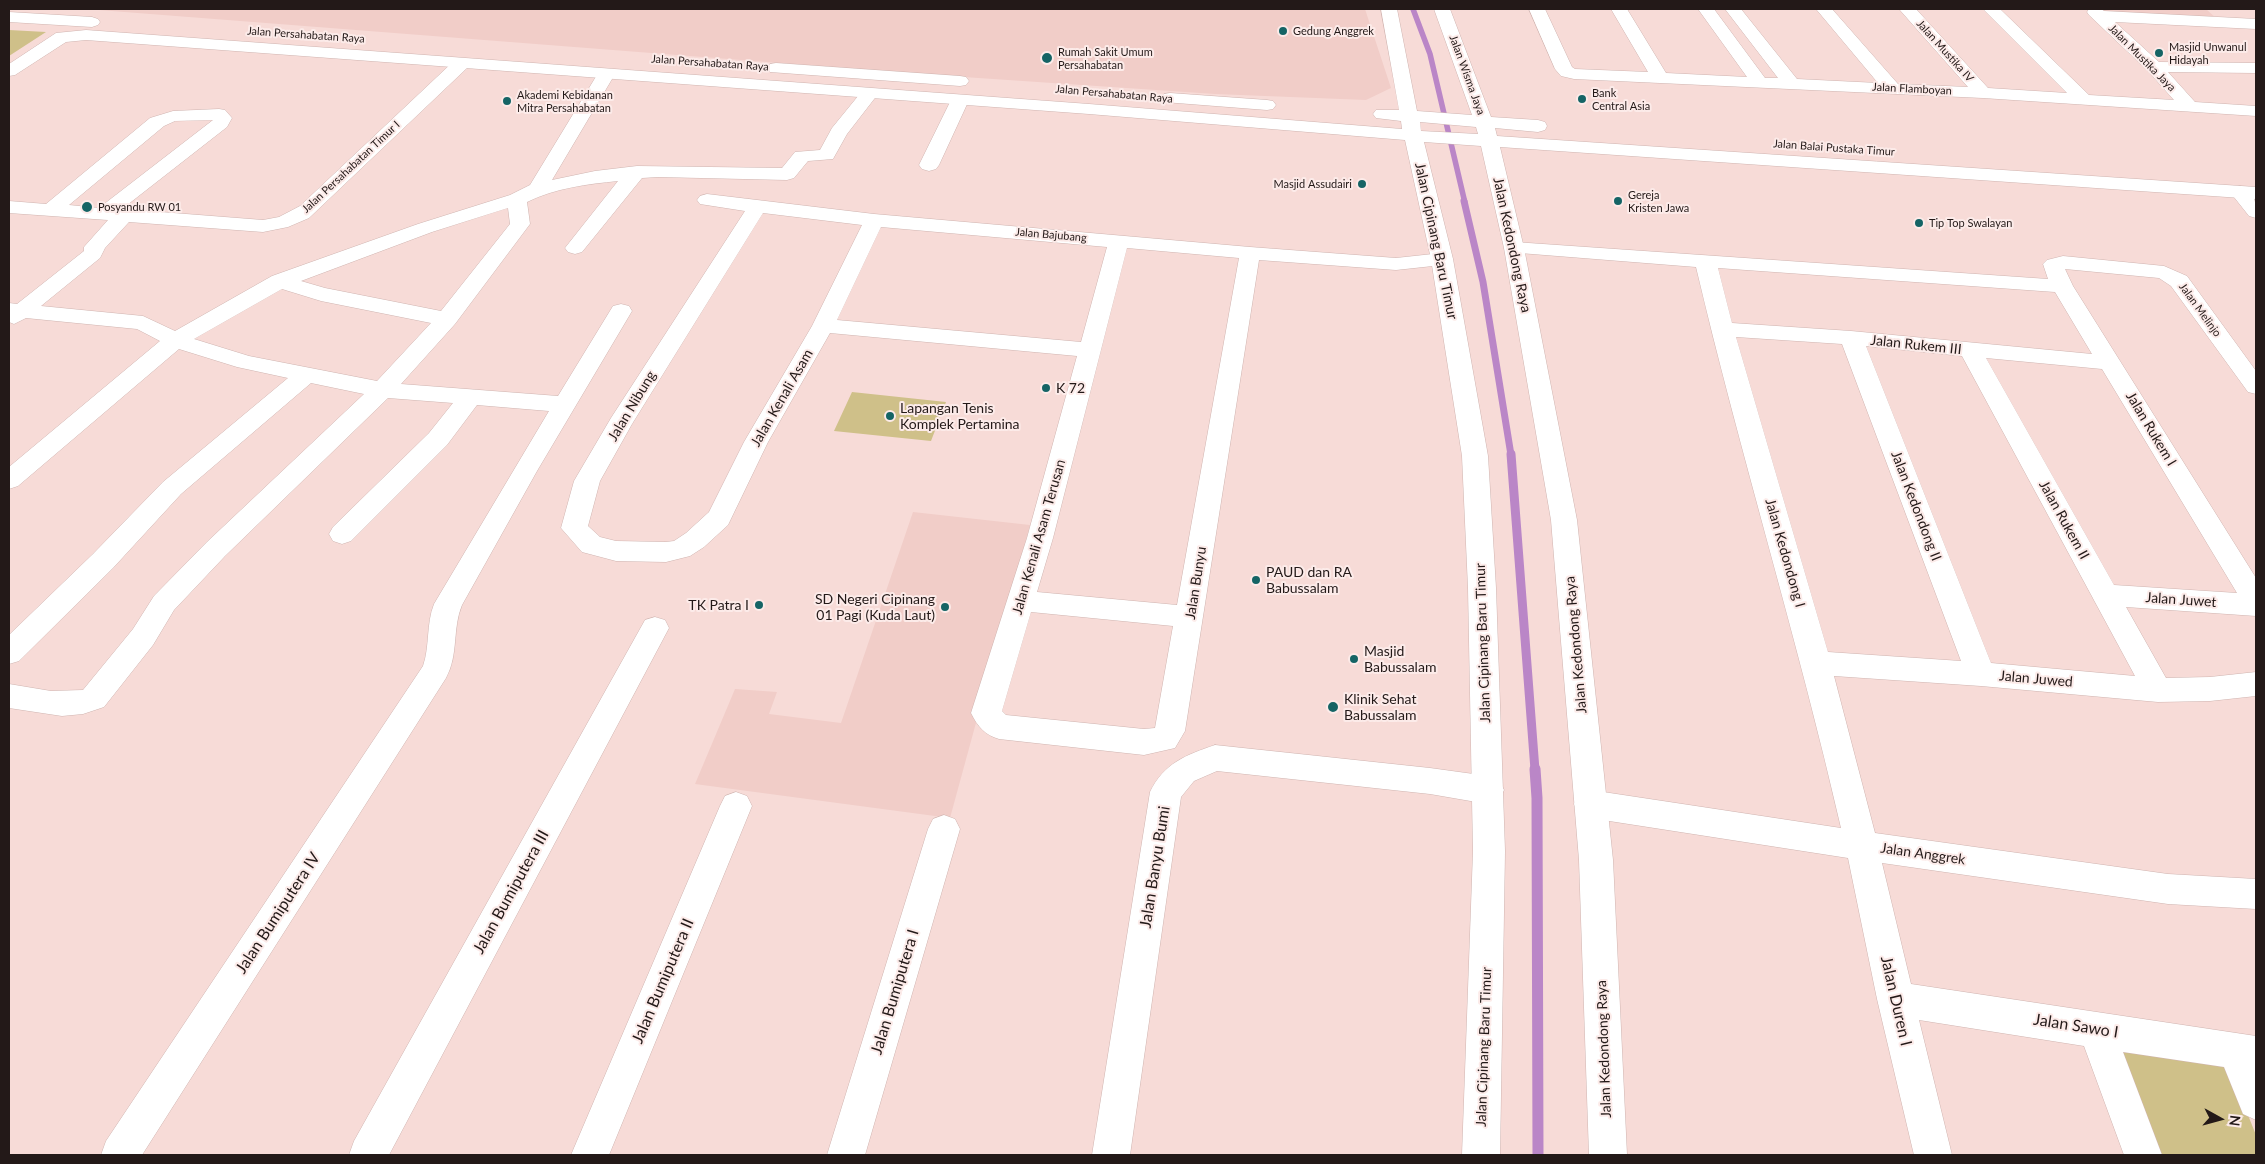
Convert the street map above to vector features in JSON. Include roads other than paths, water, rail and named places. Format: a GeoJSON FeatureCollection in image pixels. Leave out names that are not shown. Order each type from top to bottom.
{"type":"FeatureCollection","features":[{"type":"Feature","properties":{"kind":"street"},"geometry":{"type":"LineString","coordinates":[[1363,113],[1419,127],[1389,9]]}},
{"type":"Feature","properties":{"kind":"street","name":"Jalan Wisma Jaya"},"geometry":{"type":"LineString","coordinates":[[1442,9],[1480,131]]}},
{"type":"Feature","properties":{"kind":"street","name":"Jalan Flamboyan"},"geometry":{"type":"LineString","coordinates":[[1537,9],[1567,72],[1983,93],[2256,111]]}},
{"type":"Feature","properties":{"kind":"street"},"geometry":{"type":"LineString","coordinates":[[1619,9],[1659,76]]}},
{"type":"Feature","properties":{"kind":"street"},"geometry":{"type":"LineString","coordinates":[[1706,9],[1759,82]]}},
{"type":"Feature","properties":{"kind":"street"},"geometry":{"type":"LineString","coordinates":[[1733,9],[1791,83]]}},
{"type":"Feature","properties":{"kind":"street"},"geometry":{"type":"LineString","coordinates":[[1824,9],[1892,88]]}},
{"type":"Feature","properties":{"kind":"street","name":"Jalan Mustika IV"},"geometry":{"type":"LineString","coordinates":[[1907,9],[1983,93]]}},
{"type":"Feature","properties":{"kind":"street"},"geometry":{"type":"LineString","coordinates":[[1991,9],[2084,100]]}},
{"type":"Feature","properties":{"kind":"street"},"geometry":{"type":"LineString","coordinates":[[2248,9],[2256,16]]}},
{"type":"Feature","properties":{"kind":"street"},"geometry":{"type":"LineString","coordinates":[[2096,12],[2256,24]]}},
{"type":"Feature","properties":{"kind":"street","name":"Jalan Mustika Jaya"},"geometry":{"type":"LineString","coordinates":[[2096,12],[2154,67],[2191,108]]}},
{"type":"Feature","properties":{"kind":"street","name":"Jalan Persahabatan Raya"},"geometry":{"type":"LineString","coordinates":[[9,17],[274,32],[378,40]]}},
{"type":"Feature","properties":{"kind":"street"},"geometry":{"type":"LineString","coordinates":[[254,48],[274,32]]}},
{"type":"Feature","properties":{"kind":"street","name":"Jalan Persahabatan Raya"},"geometry":{"type":"LineString","coordinates":[[9,71],[62,37],[86,35],[1168,117],[1419,127]]}},
{"type":"Feature","properties":{"kind":"street","name":"Jalan Persahabatan Timur I"},"geometry":{"type":"LineString","coordinates":[[9,207],[263,226],[281,224],[294,219],[307,210],[461,64]]}},
{"type":"Feature","properties":{"kind":"street","name":"Jalan Persahabatan Raya"},"geometry":{"type":"LineString","coordinates":[[761,66],[980,83]]}},
{"type":"Feature","properties":{"kind":"street"},"geometry":{"type":"LineString","coordinates":[[2154,67],[2256,68]]}},
{"type":"Feature","properties":{"kind":"street"},"geometry":{"type":"LineString","coordinates":[[537,189],[606,74]]}},
{"type":"Feature","properties":{"kind":"street"},"geometry":{"type":"LineString","coordinates":[[9,480],[175,340],[280,281],[425,228],[517,199],[537,189],[595,177],[637,172],[688,171],[787,174],[802,156],[826,155],[839,132],[869,94]]}},
{"type":"Feature","properties":{"kind":"street","name":"Jalan Persahabatan Raya"},"geometry":{"type":"LineString","coordinates":[[1153,97],[1287,107]]}},
{"type":"Feature","properties":{"kind":"street"},"geometry":{"type":"LineString","coordinates":[[1168,117],[1173,98]]}},
{"type":"Feature","properties":{"kind":"street"},"geometry":{"type":"LineString","coordinates":[[929,166],[960,100]]}},
{"type":"Feature","properties":{"kind":"street"},"geometry":{"type":"LineString","coordinates":[[13,314],[93,254],[94,247],[113,216],[220,123],[223,118],[219,114],[184,114],[157,122],[50,211]]}},
{"type":"Feature","properties":{"kind":"street","name":"Jalan Balai Pustaka Timur"},"geometry":{"type":"LineString","coordinates":[[1419,127],[2248,192]]}},
{"type":"Feature","properties":{"kind":"street","name":"Jalan Cipinang Baru Timur"},"geometry":{"type":"LineString","coordinates":[[1419,127],[1475,456],[1489,850],[1480,1155]]}},
{"type":"Feature","properties":{"kind":"street","name":"Jalan Balai Pustaka Timur"},"geometry":{"type":"LineString","coordinates":[[1480,131],[1553,127]]}},
{"type":"Feature","properties":{"kind":"street","name":"Jalan Kedondong Raya"},"geometry":{"type":"LineString","coordinates":[[1480,131],[1514,248],[1564,520],[1596,860],[1608,1155]]}},
{"type":"Feature","properties":{"kind":"street","name":"Jalan Balai Pustaka Timur"},"geometry":{"type":"LineString","coordinates":[[1622,132],[2256,177]]}},
{"type":"Feature","properties":{"kind":"street"},"geometry":{"type":"LineString","coordinates":[[575,248],[603,214],[620,189],[637,172]]}},
{"type":"Feature","properties":{"kind":"street"},"geometry":{"type":"LineString","coordinates":[[2248,192],[2256,212]]}},
{"type":"Feature","properties":{"kind":"street"},"geometry":{"type":"LineString","coordinates":[[9,696],[72,705],[93,699],[143,638],[164,603],[216,549],[382,390],[447,318],[520,224],[517,199]]}},
{"type":"Feature","properties":{"kind":"street","name":"Jalan Bajubang"},"geometry":{"type":"LineString","coordinates":[[707,200],[874,220],[1443,269]]}},
{"type":"Feature","properties":{"kind":"street","name":"Jalan Nibung"},"geometry":{"type":"LineString","coordinates":[[666,552],[616,551],[591,545],[574,528],[587,481],[620,424],[756,207]]}},
{"type":"Feature","properties":{"kind":"street","name":"Jalan Kenali Asam"},"geometry":{"type":"LineString","coordinates":[[666,552],[681,549],[695,540],[719,518],[756,442],[823,326],[874,220]]}},
{"type":"Feature","properties":{"kind":"street"},"geometry":{"type":"LineString","coordinates":[[425,228],[456,239]]}},
{"type":"Feature","properties":{"kind":"street","name":"Jalan Kenali Asam Terusan"},"geometry":{"type":"LineString","coordinates":[[992,722],[986,713],[1021,601],[1091,350],[1119,240]]}},
{"type":"Feature","properties":{"kind":"street"},"geometry":{"type":"LineString","coordinates":[[1514,248],[2062,286]]}},
{"type":"Feature","properties":{"kind":"street","name":"Jalan Bunyu"},"geometry":{"type":"LineString","coordinates":[[992,722],[999,727],[1144,742],[1164,739],[1170,731],[1250,253]]}},
{"type":"Feature","properties":{"kind":"street","name":"Jalan Kedondong I"},"geometry":{"type":"LineString","coordinates":[[1705,260],[1721,329],[1816,663],[1862,846]]}},
{"type":"Feature","properties":{"kind":"street","name":"Jalan Rukem I"},"geometry":{"type":"LineString","coordinates":[[2063,262],[2057,262],[2054,267],[2062,286],[2256,601]]}},
{"type":"Feature","properties":{"kind":"street","name":"Jalan Melinjo"},"geometry":{"type":"LineString","coordinates":[[2063,262],[2164,272],[2172,275],[2188,293],[2256,387]]}},
{"type":"Feature","properties":{"kind":"street"},"geometry":{"type":"LineString","coordinates":[[280,281],[321,294],[447,318]]}},
{"type":"Feature","properties":{"kind":"street","name":"Jalan Bumiputera IV"},"geometry":{"type":"LineString","coordinates":[[120,1155],[436,670],[442,656],[443,643],[440,625],[448,604],[564,404],[621,311]]}},
{"type":"Feature","properties":{"kind":"street"},"geometry":{"type":"LineString","coordinates":[[13,314],[143,323],[175,340],[246,362],[382,390],[564,404]]}},
{"type":"Feature","properties":{"kind":"street"},"geometry":{"type":"LineString","coordinates":[[823,326],[1091,350]]}},
{"type":"Feature","properties":{"kind":"street","name":"Jalan Rukem III"},"geometry":{"type":"LineString","coordinates":[[1721,329],[1851,338],[2110,363]]}},
{"type":"Feature","properties":{"kind":"street","name":"Jalan Kedondong II"},"geometry":{"type":"LineString","coordinates":[[1851,338],[1981,674]]}},
{"type":"Feature","properties":{"kind":"street","name":"Jalan Rukem II"},"geometry":{"type":"LineString","coordinates":[[1970,350],[2158,690]]}},
{"type":"Feature","properties":{"kind":"street"},"geometry":{"type":"LineString","coordinates":[[11,647],[103,561],[172,488],[306,374]]}},
{"type":"Feature","properties":{"kind":"street"},"geometry":{"type":"LineString","coordinates":[[342,534],[438,439],[470,397]]}},
{"type":"Feature","properties":{"kind":"street","name":"Jalan Juwet"},"geometry":{"type":"LineString","coordinates":[[2105,595],[2256,605]]}},
{"type":"Feature","properties":{"kind":"street"},"geometry":{"type":"LineString","coordinates":[[1021,601],[1190,617]]}},
{"type":"Feature","properties":{"kind":"street","name":"Jalan Bumiputera III"},"geometry":{"type":"LineString","coordinates":[[368,1155],[655,628]]}},
{"type":"Feature","properties":{"kind":"street","name":"Jalan Juwed"},"geometry":{"type":"LineString","coordinates":[[1816,663],[1981,674],[2158,690],[2210,689],[2256,684]]}},
{"type":"Feature","properties":{"kind":"street","name":"Jalan Banyu Bumi"},"geometry":{"type":"LineString","coordinates":[[1111,1155],[1166,792],[1183,772],[1215,758],[1430,781],[1488,790]]}},
{"type":"Feature","properties":{"kind":"street","name":"Jalan Anggrek"},"geometry":{"type":"LineString","coordinates":[[1590,804],[1862,846],[2168,889],[2256,894]]}},
{"type":"Feature","properties":{"kind":"street","name":"Jalan Bumiputera II"},"geometry":{"type":"LineString","coordinates":[[590,1155],[736,806]]}},
{"type":"Feature","properties":{"kind":"street","name":"Jalan Bumiputera I"},"geometry":{"type":"LineString","coordinates":[[846,1155],[944,829]]}},
{"type":"Feature","properties":{"kind":"street","name":"Jalan Duren I"},"geometry":{"type":"LineString","coordinates":[[1862,846],[1895,999],[1933,1155]]}},
{"type":"Feature","properties":{"kind":"street","name":"Jalan Sawo I"},"geometry":{"type":"LineString","coordinates":[[1895,999],[2096,1028],[2247,1053]]}},
{"type":"Feature","properties":{"kind":"street"},"geometry":{"type":"LineString","coordinates":[[2096,1028],[2143,1155]]}},
{"type":"Feature","properties":{"kind":"street"},"geometry":{"type":"LineString","coordinates":[[2247,1053],[2256,1101]]}},
{"type":"Feature","properties":{"kind":"waterway"},"geometry":{"type":"LineString","coordinates":[[1413,9],[1430,54],[1465,203]]}},
{"type":"Feature","properties":{"kind":"waterway"},"geometry":{"type":"LineString","coordinates":[[1464,201],[1483,282],[1511,455]]}},
{"type":"Feature","properties":{"kind":"waterway"},"geometry":{"type":"LineString","coordinates":[[1511,454],[1535,770]]}},
{"type":"Feature","properties":{"kind":"waterway"},"geometry":{"type":"LineString","coordinates":[[1535,769],[1537,798],[1538,1155]]}},
{"type":"Feature","properties":{"kind":"place","name":"Gedung Anggrek"},"geometry":{"type":"Point","coordinates":[1283,31]}},
{"type":"Feature","properties":{"kind":"place","name":"Masjid Unwanul Hidayah"},"geometry":{"type":"Point","coordinates":[2159,53]}},
{"type":"Feature","properties":{"kind":"place","name":"Rumah Sakit Umum Persahabatan"},"geometry":{"type":"Point","coordinates":[1047,58]}},
{"type":"Feature","properties":{"kind":"place","name":"Bank Central Asia"},"geometry":{"type":"Point","coordinates":[1582,99]}},
{"type":"Feature","properties":{"kind":"place","name":"Akademi Kebidanan Mitra Persahabatan"},"geometry":{"type":"Point","coordinates":[507,101]}},
{"type":"Feature","properties":{"kind":"place","name":"Masjid Assudairi"},"geometry":{"type":"Point","coordinates":[1362,184]}},
{"type":"Feature","properties":{"kind":"place","name":"Gereja Kristen Jawa"},"geometry":{"type":"Point","coordinates":[1618,201]}},
{"type":"Feature","properties":{"kind":"place","name":"Posyandu RW 01"},"geometry":{"type":"Point","coordinates":[87,207]}},
{"type":"Feature","properties":{"kind":"place","name":"Tip Top Swalayan"},"geometry":{"type":"Point","coordinates":[1919,223]}},
{"type":"Feature","properties":{"kind":"place","name":"K 72"},"geometry":{"type":"Point","coordinates":[1046,388]}},
{"type":"Feature","properties":{"kind":"place","name":"Lapangan Tenis Komplek Pertamina"},"geometry":{"type":"Point","coordinates":[890,416]}},
{"type":"Feature","properties":{"kind":"place","name":"PAUD dan RA Babussalam"},"geometry":{"type":"Point","coordinates":[1256,580]}},
{"type":"Feature","properties":{"kind":"place","name":"TK Patra I"},"geometry":{"type":"Point","coordinates":[759,605]}},
{"type":"Feature","properties":{"kind":"place","name":"SD Negeri Cipinang 01 Pagi (Kuda Laut)"},"geometry":{"type":"Point","coordinates":[945,607]}},
{"type":"Feature","properties":{"kind":"place","name":"Masjid Babussalam"},"geometry":{"type":"Point","coordinates":[1354,659]}},
{"type":"Feature","properties":{"kind":"place","name":"Klinik Sehat Babussalam"},"geometry":{"type":"Point","coordinates":[1333,707]}}]}
